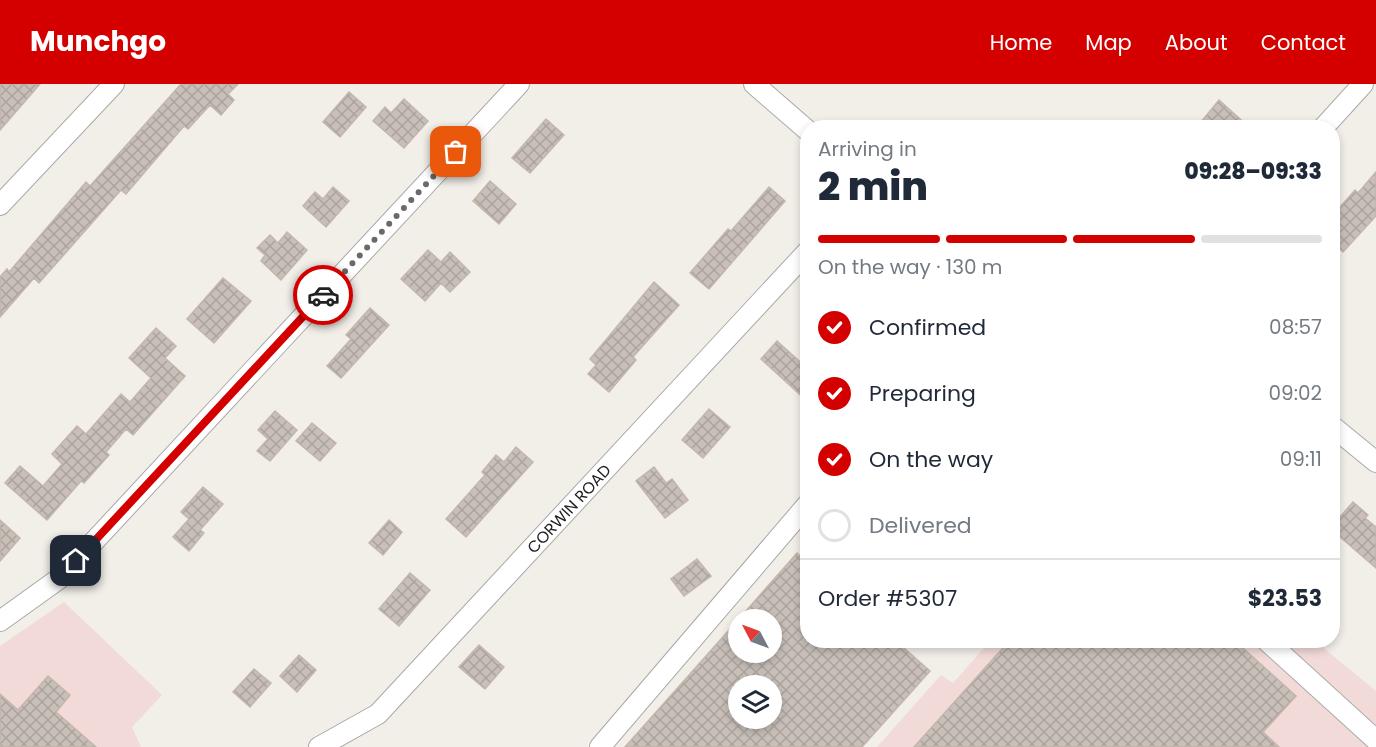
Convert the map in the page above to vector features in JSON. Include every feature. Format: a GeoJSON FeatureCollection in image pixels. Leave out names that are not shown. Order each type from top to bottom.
{"type":"FeatureCollection","features":[{"type":"Feature","properties":{"kind":"street"},"geometry":{"type":"LineString","coordinates":[[0,205],[114,84]]}},
{"type":"Feature","properties":{"kind":"street"},"geometry":{"type":"LineString","coordinates":[[0,621],[60,578],[519,84]]}},
{"type":"Feature","properties":{"kind":"street"},"geometry":{"type":"LineString","coordinates":[[754,84],[800,124]]}},
{"type":"Feature","properties":{"kind":"street"},"geometry":{"type":"LineString","coordinates":[[1330,120],[1363,84]]}},
{"type":"Feature","properties":{"kind":"street","name":"CORWIN ROAD"},"geometry":{"type":"LineString","coordinates":[[318,747],[378,714],[800,260]]}},
{"type":"Feature","properties":{"kind":"street"},"geometry":{"type":"LineString","coordinates":[[1340,433],[1376,462]]}},
{"type":"Feature","properties":{"kind":"street"},"geometry":{"type":"LineString","coordinates":[[600,747],[800,513]]}},
{"type":"Feature","properties":{"kind":"street"},"geometry":{"type":"LineString","coordinates":[[1275,648],[1376,740]]}},
{"type":"Feature","properties":{"kind":"shaded area"},"geometry":{"type":"Polygon","coordinates":[[[64,602],[162,695],[132,727],[141,747],[0,747],[0,646],[64,602]]]}},
{"type":"Feature","properties":{"kind":"shaded area"},"geometry":{"type":"Polygon","coordinates":[[[984,648],[1324,648],[1376,691],[1376,747],[877,747],[941,675],[953,683],[984,648]]]}},
{"type":"Feature","properties":{"kind":"building"},"geometry":{"type":"Polygon","coordinates":[[[0,84],[40,84],[0,130],[0,84]]]}},
{"type":"Feature","properties":{"kind":"building"},"geometry":{"type":"Polygon","coordinates":[[[181,84],[238,84],[228,94],[234,100],[221,115],[210,105],[188,129],[184,126],[126,194],[121,190],[39,283],[34,278],[0,317],[0,277],[7,269],[9,272],[86,182],[90,186],[181,84]]]}},
{"type":"Feature","properties":{"kind":"building"},"geometry":{"type":"Polygon","coordinates":[[[349,92],[366,107],[340,137],[323,122],[349,92]]]}},
{"type":"Feature","properties":{"kind":"building"},"geometry":{"type":"Polygon","coordinates":[[[404,99],[428,121],[404,148],[373,121],[385,107],[391,113],[404,99]]]}},
{"type":"Feature","properties":{"kind":"building"},"geometry":{"type":"Polygon","coordinates":[[[1219,100],[1241,120],[1203,120],[1219,100]]]}},
{"type":"Feature","properties":{"kind":"building"},"geometry":{"type":"Polygon","coordinates":[[[546,119],[564,135],[530,173],[512,158],[546,119]]]}},
{"type":"Feature","properties":{"kind":"building"},"geometry":{"type":"Polygon","coordinates":[[[1376,172],[1376,216],[1343,252],[1340,249],[1340,207],[1355,190],[1358,193],[1376,172]]]}},
{"type":"Feature","properties":{"kind":"building"},"geometry":{"type":"Polygon","coordinates":[[[490,181],[516,204],[499,224],[473,201],[490,181]]]}},
{"type":"Feature","properties":{"kind":"building"},"geometry":{"type":"Polygon","coordinates":[[[333,187],[349,201],[326,227],[303,206],[315,192],[323,199],[333,187]]]}},
{"type":"Feature","properties":{"kind":"building"},"geometry":{"type":"Polygon","coordinates":[[[769,187],[785,201],[709,289],[690,273],[769,187]]]}},
{"type":"Feature","properties":{"kind":"building"},"geometry":{"type":"Polygon","coordinates":[[[287,232],[307,250],[281,280],[261,261],[265,255],[257,248],[270,235],[278,243],[287,232]]]}},
{"type":"Feature","properties":{"kind":"building"},"geometry":{"type":"Polygon","coordinates":[[[428,250],[441,262],[450,252],[470,272],[450,292],[441,283],[425,301],[401,279],[428,250]]]}},
{"type":"Feature","properties":{"kind":"building"},"geometry":{"type":"Polygon","coordinates":[[[223,278],[251,301],[214,343],[187,319],[223,278]]]}},
{"type":"Feature","properties":{"kind":"building"},"geometry":{"type":"Polygon","coordinates":[[[654,282],[679,305],[633,357],[636,360],[609,392],[588,374],[596,365],[590,359],[654,282]]]}},
{"type":"Feature","properties":{"kind":"building"},"geometry":{"type":"Polygon","coordinates":[[[370,308],[389,325],[341,378],[327,366],[351,339],[346,335],[370,308]]]}},
{"type":"Feature","properties":{"kind":"building"},"geometry":{"type":"Polygon","coordinates":[[[156,328],[176,346],[165,358],[185,376],[133,435],[126,429],[106,452],[109,455],[84,483],[81,481],[47,520],[5,483],[20,466],[43,486],[62,464],[52,454],[77,426],[86,434],[121,394],[130,402],[151,378],[129,358],[156,328]]]}},
{"type":"Feature","properties":{"kind":"building"},"geometry":{"type":"Polygon","coordinates":[[[777,341],[800,362],[800,395],[761,359],[777,341]]]}},
{"type":"Feature","properties":{"kind":"building"},"geometry":{"type":"Polygon","coordinates":[[[709,409],[730,427],[703,458],[682,440],[709,409]]]}},
{"type":"Feature","properties":{"kind":"building"},"geometry":{"type":"Polygon","coordinates":[[[275,411],[297,430],[270,461],[257,451],[268,439],[258,430],[275,411]]]}},
{"type":"Feature","properties":{"kind":"building"},"geometry":{"type":"Polygon","coordinates":[[[312,423],[336,443],[320,461],[296,441],[312,423]]]}},
{"type":"Feature","properties":{"kind":"building"},"geometry":{"type":"Polygon","coordinates":[[[516,447],[533,462],[466,537],[446,519],[485,475],[482,472],[496,455],[504,462],[516,447]]]}},
{"type":"Feature","properties":{"kind":"building"},"geometry":{"type":"Polygon","coordinates":[[[654,467],[666,483],[672,479],[688,500],[665,518],[636,481],[654,467]]]}},
{"type":"Feature","properties":{"kind":"building"},"geometry":{"type":"Polygon","coordinates":[[[203,487],[223,504],[200,530],[204,533],[189,551],[173,537],[189,519],[181,512],[203,487]]]}},
{"type":"Feature","properties":{"kind":"building"},"geometry":{"type":"Polygon","coordinates":[[[1353,502],[1368,515],[1365,518],[1376,527],[1376,568],[1340,537],[1340,517],[1353,502]]]}},
{"type":"Feature","properties":{"kind":"building"},"geometry":{"type":"Polygon","coordinates":[[[0,520],[20,538],[0,561],[0,520]]]}},
{"type":"Feature","properties":{"kind":"building"},"geometry":{"type":"Polygon","coordinates":[[[389,520],[402,532],[383,555],[369,543],[389,520]]]}},
{"type":"Feature","properties":{"kind":"building"},"geometry":{"type":"Polygon","coordinates":[[[797,553],[800,556],[800,648],[904,648],[930,671],[862,747],[625,747],[728,631],[728,663],[782,663],[782,609],[747,609],[797,553]]]}},
{"type":"Feature","properties":{"kind":"building"},"geometry":{"type":"Polygon","coordinates":[[[697,559],[711,576],[684,596],[671,579],[697,559]]]}},
{"type":"Feature","properties":{"kind":"building"},"geometry":{"type":"Polygon","coordinates":[[[410,573],[430,590],[399,626],[379,609],[410,573]]]}},
{"type":"Feature","properties":{"kind":"building"},"geometry":{"type":"Polygon","coordinates":[[[479,645],[504,667],[485,689],[459,667],[479,645]]]}},
{"type":"Feature","properties":{"kind":"building"},"geometry":{"type":"Polygon","coordinates":[[[1003,648],[1243,648],[1296,696],[1263,732],[1279,747],[914,747],[1003,648]]]}},
{"type":"Feature","properties":{"kind":"building"},"geometry":{"type":"Polygon","coordinates":[[[299,655],[316,670],[297,692],[280,676],[299,655]]]}},
{"type":"Feature","properties":{"kind":"building"},"geometry":{"type":"Polygon","coordinates":[[[254,669],[271,683],[250,707],[233,692],[254,669]]]}},
{"type":"Feature","properties":{"kind":"building"},"geometry":{"type":"Polygon","coordinates":[[[48,676],[70,695],[56,712],[96,747],[0,747],[0,694],[18,710],[48,676]]]}},
{"type":"Feature","properties":{"kind":"way so far"},"geometry":{"type":"LineString","coordinates":[[323,295],[456,152]]}},
{"type":"Feature","properties":{"kind":"route"},"geometry":{"type":"LineString","coordinates":[[76,561],[323,295]]}}]}
